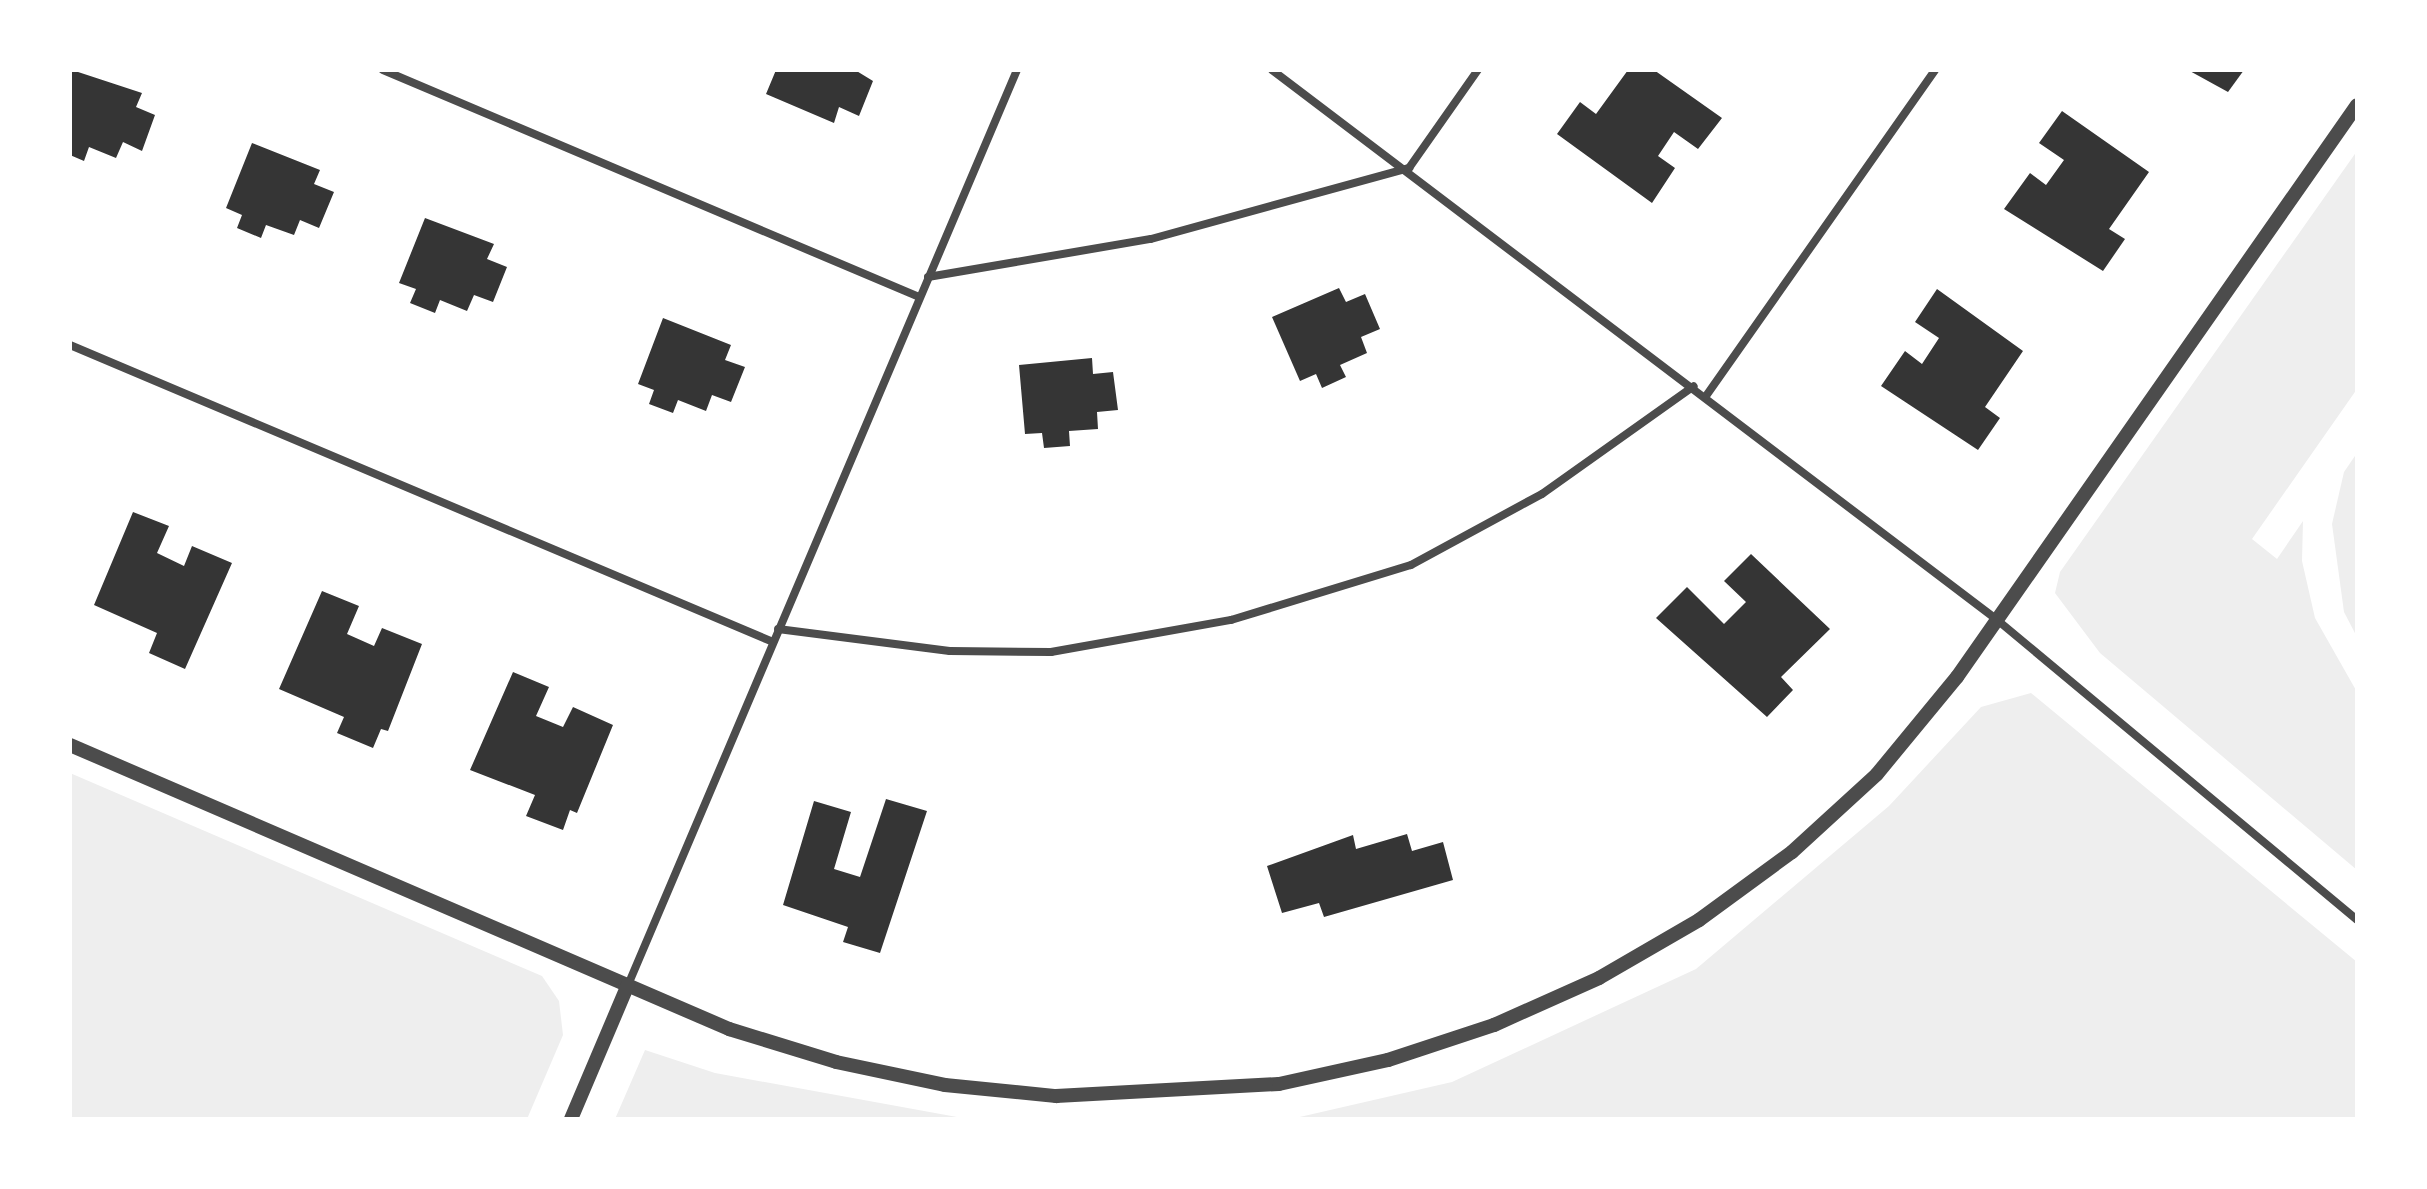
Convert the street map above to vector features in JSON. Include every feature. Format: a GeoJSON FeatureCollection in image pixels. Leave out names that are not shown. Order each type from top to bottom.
{"type":"FeatureCollection","features":[{"type":"Feature","properties":{"kind":"street"},"geometry":{"type":"LineString","coordinates":[[383,70],[919,297]]}},
{"type":"Feature","properties":{"kind":"street"},"geometry":{"type":"LineString","coordinates":[[571,1119],[1017,70]]}},
{"type":"Feature","properties":{"kind":"street"},"geometry":{"type":"LineString","coordinates":[[1272,70],[1409,168],[1996,619],[2357,920]]}},
{"type":"Feature","properties":{"kind":"street"},"geometry":{"type":"LineString","coordinates":[[928,277],[1151,239],[1409,168],[1478,70]]}},
{"type":"Feature","properties":{"kind":"street"},"geometry":{"type":"LineString","coordinates":[[1706,396],[1935,70]]}},
{"type":"Feature","properties":{"kind":"street"},"geometry":{"type":"LineString","coordinates":[[70,745],[729,1029],[836,1062],[1015,1092],[1168,1096],[1279,1084],[1388,1060],[1494,1025],[1599,978],[1699,920],[1792,852],[1877,774],[1996,619],[2357,105]]}},
{"type":"Feature","properties":{"kind":"street"},"geometry":{"type":"LineString","coordinates":[[70,345],[773,642]]}},
{"type":"Feature","properties":{"kind":"street"},"geometry":{"type":"LineString","coordinates":[[778,629],[950,651],[1051,652],[1231,620],[1411,565],[1542,494],[1694,386]]}},
{"type":"Feature","properties":{"kind":"shaded area"},"geometry":{"type":"Polygon","coordinates":[[[2357,151],[2357,389],[2252,539],[2277,559],[2303,521],[2302,561],[2315,618],[2357,692],[2357,870],[2100,653],[2055,593],[2060,572],[2357,151]]]}},
{"type":"Feature","properties":{"kind":"shaded area"},"geometry":{"type":"Polygon","coordinates":[[[2357,453],[2357,637],[2344,612],[2332,524],[2344,472],[2357,453]]]}},
{"type":"Feature","properties":{"kind":"shaded area"},"geometry":{"type":"Polygon","coordinates":[[[2031,693],[2357,962],[2357,1119],[1291,1119],[1452,1082],[1696,969],[1889,806],[1981,707],[2031,693]]]}},
{"type":"Feature","properties":{"kind":"shaded area"},"geometry":{"type":"Polygon","coordinates":[[[70,773],[542,976],[559,1001],[563,1035],[527,1119],[70,1119],[70,773]]]}},
{"type":"Feature","properties":{"kind":"shaded area"},"geometry":{"type":"Polygon","coordinates":[[[645,1050],[715,1073],[968,1119],[615,1119],[645,1050]]]}},
{"type":"Feature","properties":{"kind":"building"},"geometry":{"type":"Polygon","coordinates":[[[72,70],[142,93],[136,107],[155,115],[142,151],[123,142],[116,158],[89,147],[84,161],[70,155],[72,70]]]}},
{"type":"Feature","properties":{"kind":"building"},"geometry":{"type":"Polygon","coordinates":[[[776,70],[855,70],[873,81],[859,116],[839,107],[834,123],[766,94],[776,70]]]}},
{"type":"Feature","properties":{"kind":"building"},"geometry":{"type":"Polygon","coordinates":[[[1628,70],[1654,70],[1722,118],[1698,149],[1674,132],[1658,156],[1675,168],[1652,203],[1557,134],[1580,102],[1596,114],[1628,70]]]}},
{"type":"Feature","properties":{"kind":"building"},"geometry":{"type":"Polygon","coordinates":[[[2188,70],[2244,70],[2228,92],[2188,70]]]}},
{"type":"Feature","properties":{"kind":"building"},"geometry":{"type":"Polygon","coordinates":[[[2062,111],[2149,172],[2109,229],[2125,239],[2103,271],[2004,209],[2030,173],[2046,185],[2064,160],[2039,143],[2062,111]]]}},
{"type":"Feature","properties":{"kind":"building"},"geometry":{"type":"Polygon","coordinates":[[[252,143],[320,170],[314,184],[334,192],[319,228],[300,220],[294,235],[266,225],[261,238],[237,228],[242,215],[226,208],[252,143]]]}},
{"type":"Feature","properties":{"kind":"building"},"geometry":{"type":"Polygon","coordinates":[[[425,218],[494,244],[487,259],[507,267],[493,302],[474,295],[467,311],[440,300],[435,313],[410,303],[416,289],[399,283],[425,218]]]}},
{"type":"Feature","properties":{"kind":"building"},"geometry":{"type":"Polygon","coordinates":[[[1339,288],[1346,302],[1365,294],[1380,329],[1361,337],[1367,353],[1340,365],[1346,377],[1322,388],[1316,374],[1300,381],[1272,317],[1339,288]]]}},
{"type":"Feature","properties":{"kind":"building"},"geometry":{"type":"Polygon","coordinates":[[[1937,289],[2023,351],[1985,407],[2000,418],[1978,450],[1881,386],[1905,351],[1922,364],[1939,338],[1915,322],[1937,289]]]}},
{"type":"Feature","properties":{"kind":"building"},"geometry":{"type":"Polygon","coordinates":[[[663,318],[731,345],[725,360],[745,367],[731,402],[712,395],[706,411],[678,400],[673,413],[649,404],[654,390],[638,384],[663,318]]]}},
{"type":"Feature","properties":{"kind":"building"},"geometry":{"type":"Polygon","coordinates":[[[1092,358],[1093,374],[1113,372],[1118,410],[1097,412],[1098,429],[1069,431],[1070,446],[1044,448],[1042,433],[1025,434],[1019,365],[1092,358]]]}},
{"type":"Feature","properties":{"kind":"building"},"geometry":{"type":"Polygon","coordinates":[[[133,512],[169,526],[157,553],[184,566],[192,546],[232,563],[185,669],[149,653],[157,633],[94,605],[133,512]]]}},
{"type":"Feature","properties":{"kind":"building"},"geometry":{"type":"Polygon","coordinates":[[[1751,554],[1830,629],[1781,677],[1793,690],[1767,717],[1656,618],[1687,587],[1724,624],[1746,602],[1724,581],[1751,554]]]}},
{"type":"Feature","properties":{"kind":"building"},"geometry":{"type":"Polygon","coordinates":[[[322,591],[359,606],[347,634],[374,646],[382,628],[422,644],[388,731],[381,729],[373,748],[337,733],[344,717],[279,689],[322,591]]]}},
{"type":"Feature","properties":{"kind":"building"},"geometry":{"type":"Polygon","coordinates":[[[513,672],[549,687],[536,716],[563,727],[573,707],[613,725],[577,813],[570,810],[563,830],[526,816],[535,795],[470,770],[513,672]]]}},
{"type":"Feature","properties":{"kind":"building"},"geometry":{"type":"Polygon","coordinates":[[[886,799],[927,811],[880,953],[843,942],[848,927],[783,905],[814,801],[851,812],[834,869],[860,877],[886,799]]]}},
{"type":"Feature","properties":{"kind":"building"},"geometry":{"type":"Polygon","coordinates":[[[1407,834],[1412,851],[1443,842],[1453,880],[1324,917],[1319,903],[1282,913],[1267,866],[1353,835],[1356,849],[1407,834]]]}}]}
